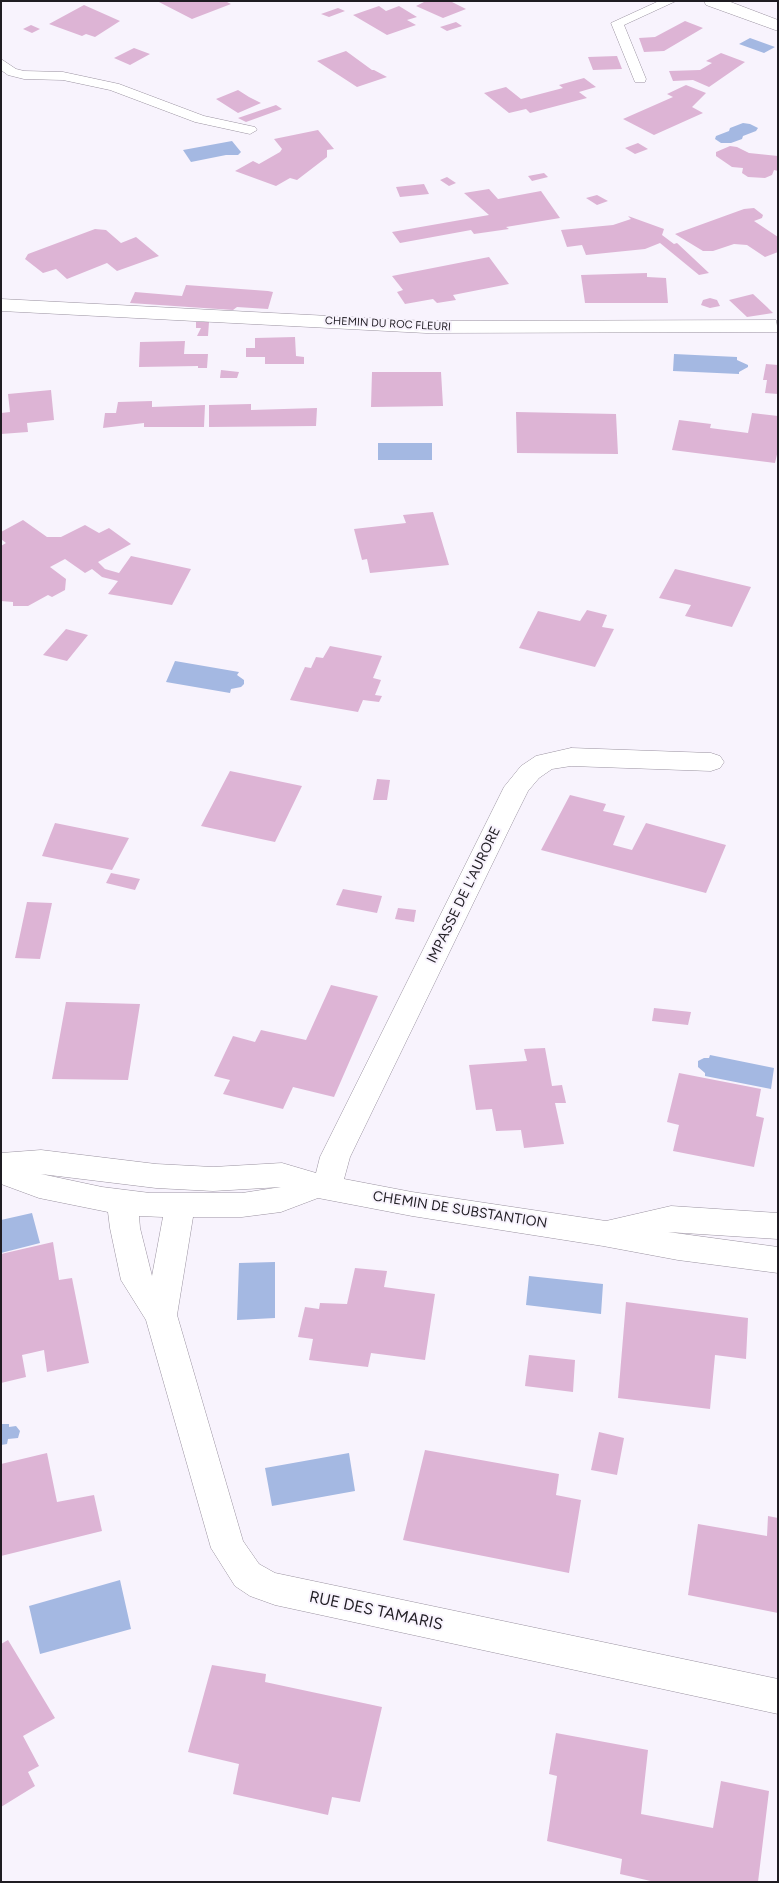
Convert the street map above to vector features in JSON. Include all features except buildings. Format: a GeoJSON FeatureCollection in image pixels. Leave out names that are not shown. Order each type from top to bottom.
{"type":"FeatureCollection","features":[{"type":"Feature","properties":{"kind":"street"},"geometry":{"type":"LineString","coordinates":[[712,1],[775,23]]}},
{"type":"Feature","properties":{"kind":"street","name":"CHEMIN DU ROC FLEURI"},"geometry":{"type":"LineString","coordinates":[[1,305],[426,327],[776,326]]}},
{"type":"Feature","properties":{"kind":"street","name":"IMPASSE DE L'AURORE"},"geometry":{"type":"LineString","coordinates":[[322,1187],[502,817],[517,788],[530,772],[544,762],[571,757],[711,762]]}},
{"type":"Feature","properties":{"kind":"street","name":"CHEMIN DE SUBSTANTION"},"geometry":{"type":"LineString","coordinates":[[1,1165],[63,1164],[156,1176],[213,1180],[282,1175],[322,1187],[412,1204],[603,1233],[678,1247],[778,1260]]}},
{"type":"Feature","properties":{"kind":"street"},"geometry":{"type":"LineString","coordinates":[[1,1171],[39,1186],[123,1202],[180,1205],[242,1205],[280,1200],[322,1187]]}},
{"type":"Feature","properties":{"kind":"street"},"geometry":{"type":"LineString","coordinates":[[156,1176],[171,1191],[180,1205]]}},
{"type":"Feature","properties":{"kind":"street","name":"CHEMIN DE SUBSTANTION"},"geometry":{"type":"LineString","coordinates":[[123,1202],[133,1187],[156,1176]]}},
{"type":"Feature","properties":{"kind":"street","name":"RUE DES TAMARIS"},"geometry":{"type":"LineString","coordinates":[[123,1202],[125,1228],[137,1280],[161,1315],[228,1548],[247,1575],[262,1585],[778,1697]]}},
{"type":"Feature","properties":{"kind":"street","name":"RUE DES TAMARIS"},"geometry":{"type":"LineString","coordinates":[[161,1315],[180,1205]]}},
{"type":"Feature","properties":{"kind":"street","name":"CHEMIN DE SUBSTANTION"},"geometry":{"type":"LineString","coordinates":[[603,1233],[671,1219],[778,1226]]}},
{"type":"Feature","properties":{"kind":"lane"},"geometry":{"type":"LineString","coordinates":[[640,79],[617,23],[670,1]]}},
{"type":"Feature","properties":{"kind":"lane"},"geometry":{"type":"LineString","coordinates":[[1,63],[12,72],[24,75],[63,76],[114,87],[200,119],[250,130]]}},
{"type":"Feature","properties":{"kind":"lane"},"geometry":{"type":"LineString","coordinates":[[732,1223],[734,1254]]}},
{"type":"Feature","properties":{"kind":"water"},"geometry":{"type":"Polygon","coordinates":[[[750,38],[775,47],[764,53],[739,44],[750,38]]]}},
{"type":"Feature","properties":{"kind":"water"},"geometry":{"type":"Polygon","coordinates":[[[743,123],[758,128],[756,131],[743,136],[742,139],[731,143],[721,143],[715,139],[716,136],[729,131],[730,128],[743,123]]]}},
{"type":"Feature","properties":{"kind":"water"},"geometry":{"type":"Polygon","coordinates":[[[232,141],[241,152],[238,155],[226,155],[191,162],[183,150],[232,141]]]}},
{"type":"Feature","properties":{"kind":"water"},"geometry":{"type":"Polygon","coordinates":[[[674,354],[737,357],[737,360],[748,365],[748,367],[739,372],[739,374],[673,371],[674,354]]]}},
{"type":"Feature","properties":{"kind":"water"},"geometry":{"type":"Polygon","coordinates":[[[378,443],[432,443],[432,460],[378,460],[378,443]]]}},
{"type":"Feature","properties":{"kind":"water"},"geometry":{"type":"Polygon","coordinates":[[[175,661],[239,672],[237,675],[244,680],[244,684],[241,687],[231,689],[230,693],[166,682],[175,661]]]}},
{"type":"Feature","properties":{"kind":"water"},"geometry":{"type":"Polygon","coordinates":[[[710,1055],[774,1068],[771,1089],[705,1076],[705,1073],[698,1067],[698,1061],[709,1058],[710,1055]]]}},
{"type":"Feature","properties":{"kind":"water"},"geometry":{"type":"Polygon","coordinates":[[[32,1213],[40,1243],[1,1253],[1,1220],[32,1213]]]}},
{"type":"Feature","properties":{"kind":"water"},"geometry":{"type":"Polygon","coordinates":[[[275,1262],[275,1318],[237,1320],[239,1263],[275,1262]]]}},
{"type":"Feature","properties":{"kind":"water"},"geometry":{"type":"Polygon","coordinates":[[[529,1276],[603,1284],[601,1314],[526,1305],[529,1276]]]}},
{"type":"Feature","properties":{"kind":"water"},"geometry":{"type":"Polygon","coordinates":[[[1,1424],[9,1424],[9,1427],[16,1426],[20,1431],[18,1438],[8,1439],[7,1444],[1,1445],[1,1424]]]}},
{"type":"Feature","properties":{"kind":"water"},"geometry":{"type":"Polygon","coordinates":[[[349,1453],[355,1491],[272,1506],[265,1468],[349,1453]]]}},
{"type":"Feature","properties":{"kind":"water"},"geometry":{"type":"Polygon","coordinates":[[[120,1580],[131,1629],[40,1654],[29,1606],[120,1580]]]}}]}
